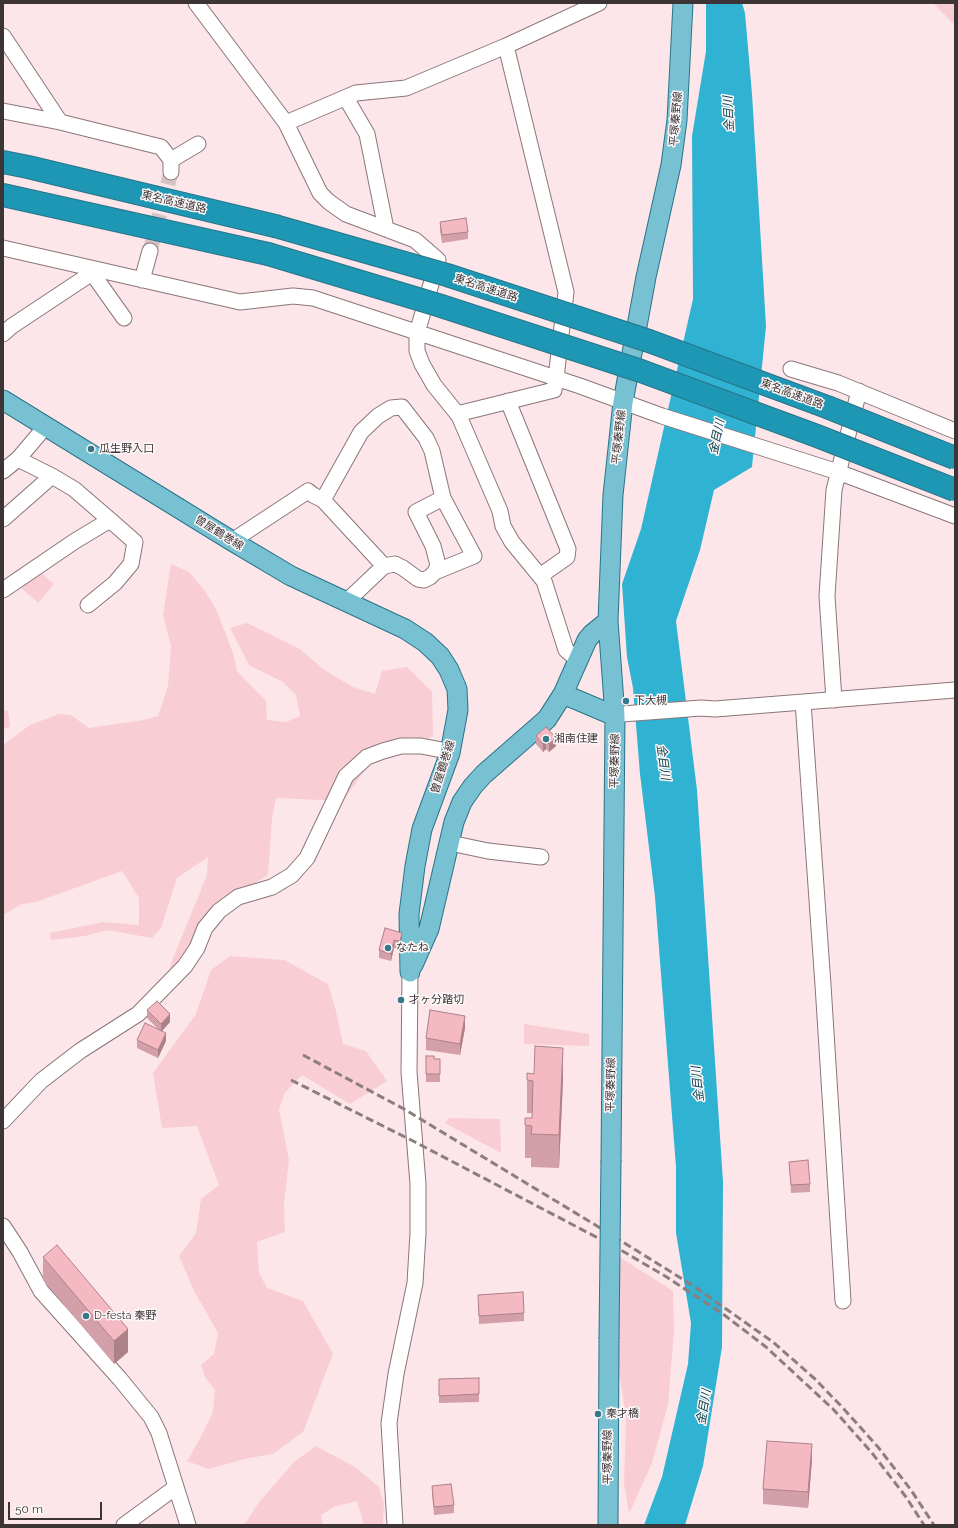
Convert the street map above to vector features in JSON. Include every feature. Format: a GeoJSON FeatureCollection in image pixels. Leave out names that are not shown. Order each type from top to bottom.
{"type":"FeatureCollection","features":[{"type":"Feature","properties":{"kind":"highway","name":"東名高速道路"},"geometry":{"type":"LineString","coordinates":[[3,162],[275,226],[447,275],[649,341],[827,407],[955,458]]}},
{"type":"Feature","properties":{"kind":"highway"},"geometry":{"type":"LineString","coordinates":[[3,195],[268,254],[438,305],[641,371],[817,436],[955,490]]}},
{"type":"Feature","properties":{"kind":"main road","name":"平塚秦野線"},"geometry":{"type":"LineString","coordinates":[[608,1525],[611,1160],[618,715],[608,621],[613,495],[623,402],[646,277],[671,165],[677,120],[683,3]]}},
{"type":"Feature","properties":{"kind":"main road","name":"曽屋鶴巻線"},"geometry":{"type":"LineString","coordinates":[[3,400],[232,542],[291,576],[404,629],[425,642],[440,656],[449,670],[457,689],[458,710],[450,753],[422,829],[415,866],[409,914],[410,972]]}},
{"type":"Feature","properties":{"kind":"main road"},"geometry":{"type":"LineString","coordinates":[[410,972],[429,929],[454,822],[462,802],[473,786],[484,774],[546,719],[563,694],[587,640],[608,621]]}},
{"type":"Feature","properties":{"kind":"main road"},"geometry":{"type":"LineString","coordinates":[[563,694],[618,715]]}},
{"type":"Feature","properties":{"kind":"street"},"geometry":{"type":"LineString","coordinates":[[196,3],[286,123],[320,193],[329,202],[346,214],[415,240],[438,260],[417,333],[417,351],[422,364],[434,385],[457,414],[472,443],[500,510],[502,526],[512,542],[544,581],[566,650],[578,660]]}},
{"type":"Feature","properties":{"kind":"street"},"geometry":{"type":"LineString","coordinates":[[286,123],[356,93],[406,88],[506,46],[599,3]]}},
{"type":"Feature","properties":{"kind":"street"},"geometry":{"type":"LineString","coordinates":[[3,36],[60,122]]}},
{"type":"Feature","properties":{"kind":"street"},"geometry":{"type":"LineString","coordinates":[[457,414],[554,390],[556,378],[566,292],[506,46]]}},
{"type":"Feature","properties":{"kind":"street"},"geometry":{"type":"LineString","coordinates":[[346,98],[367,134],[386,229]]}},
{"type":"Feature","properties":{"kind":"street"},"geometry":{"type":"LineString","coordinates":[[3,111],[60,122],[161,147],[171,166],[198,144]]}},
{"type":"Feature","properties":{"kind":"street"},"geometry":{"type":"LineString","coordinates":[[3,248],[95,271],[240,302],[293,296],[313,298],[556,378],[662,416],[838,472],[955,516]]}},
{"type":"Feature","properties":{"kind":"street"},"geometry":{"type":"LineString","coordinates":[[142,280],[150,251]]}},
{"type":"Feature","properties":{"kind":"street"},"geometry":{"type":"LineString","coordinates":[[95,271],[124,318]]}},
{"type":"Feature","properties":{"kind":"street"},"geometry":{"type":"LineString","coordinates":[[3,334],[12,326],[95,271]]}},
{"type":"Feature","properties":{"kind":"street"},"geometry":{"type":"LineString","coordinates":[[791,368],[859,391],[955,431]]}},
{"type":"Feature","properties":{"kind":"street"},"geometry":{"type":"LineString","coordinates":[[834,700],[827,596],[834,490],[859,391]]}},
{"type":"Feature","properties":{"kind":"street"},"geometry":{"type":"LineString","coordinates":[[508,401],[568,549],[567,557],[540,576]]}},
{"type":"Feature","properties":{"kind":"street"},"geometry":{"type":"LineString","coordinates":[[323,500],[361,432],[378,416],[391,408],[402,407],[426,438],[432,451],[443,498],[474,556],[435,572]]}},
{"type":"Feature","properties":{"kind":"street"},"geometry":{"type":"LineString","coordinates":[[3,471],[18,459],[46,426]]}},
{"type":"Feature","properties":{"kind":"street"},"geometry":{"type":"LineString","coordinates":[[18,459],[74,489],[135,542],[131,564],[115,583],[88,605]]}},
{"type":"Feature","properties":{"kind":"street"},"geometry":{"type":"LineString","coordinates":[[3,519],[52,476]]}},
{"type":"Feature","properties":{"kind":"street"},"geometry":{"type":"LineString","coordinates":[[232,542],[308,491],[323,500],[384,566]]}},
{"type":"Feature","properties":{"kind":"street"},"geometry":{"type":"LineString","coordinates":[[346,602],[384,566],[395,564],[404,568],[418,579],[424,580],[435,572],[438,565],[433,546],[416,512],[443,498]]}},
{"type":"Feature","properties":{"kind":"street"},"geometry":{"type":"LineString","coordinates":[[3,590],[75,541],[110,520]]}},
{"type":"Feature","properties":{"kind":"street"},"geometry":{"type":"LineString","coordinates":[[618,715],[955,690]]}},
{"type":"Feature","properties":{"kind":"street"},"geometry":{"type":"LineString","coordinates":[[803,702],[843,1301]]}},
{"type":"Feature","properties":{"kind":"street"},"geometry":{"type":"LineString","coordinates":[[3,1121],[41,1080],[80,1051],[138,1014],[185,966],[197,948],[205,928],[219,911],[238,897],[272,887],[292,875],[307,858],[346,776],[367,757],[401,746],[421,746],[450,753]]}},
{"type":"Feature","properties":{"kind":"street"},"geometry":{"type":"LineString","coordinates":[[450,843],[488,851],[541,857]]}},
{"type":"Feature","properties":{"kind":"street"},"geometry":{"type":"LineString","coordinates":[[396,1525],[389,1423],[396,1374],[414,1283],[418,1233],[418,1184],[409,1072],[410,972]]}},
{"type":"Feature","properties":{"kind":"street"},"geometry":{"type":"LineString","coordinates":[[3,1226],[20,1252],[41,1291],[120,1379],[151,1418],[159,1433],[188,1525]]}},
{"type":"Feature","properties":{"kind":"street"},"geometry":{"type":"LineString","coordinates":[[124,1525],[176,1487]]}},
{"type":"Feature","properties":{"kind":"shaded area"},"geometry":{"type":"Polygon","coordinates":[[[933,3],[955,3],[955,25],[933,3]]]}},
{"type":"Feature","properties":{"kind":"shaded area"},"geometry":{"type":"Polygon","coordinates":[[[171,564],[189,572],[205,591],[217,611],[234,656],[237,671],[266,701],[267,720],[286,722],[300,716],[296,695],[283,682],[249,665],[230,628],[247,623],[300,649],[323,669],[353,687],[375,694],[382,671],[407,667],[432,692],[433,736],[401,753],[370,763],[343,801],[276,798],[272,819],[268,875],[248,888],[224,896],[195,947],[169,973],[171,963],[207,875],[208,857],[177,878],[161,928],[152,938],[107,930],[85,936],[51,940],[50,933],[103,922],[139,925],[139,898],[122,871],[36,902],[22,904],[3,915],[3,745],[30,725],[59,714],[71,715],[89,728],[143,720],[158,716],[168,686],[171,646],[163,615],[171,564]]]}},
{"type":"Feature","properties":{"kind":"shaded area"},"geometry":{"type":"Polygon","coordinates":[[[40,572],[54,584],[38,603],[19,586],[40,572]]]}},
{"type":"Feature","properties":{"kind":"shaded area"},"geometry":{"type":"Polygon","coordinates":[[[3,710],[8,711],[10,727],[3,729],[3,710]]]}},
{"type":"Feature","properties":{"kind":"shaded area"},"geometry":{"type":"Polygon","coordinates":[[[230,956],[284,960],[328,984],[335,1007],[343,1044],[366,1051],[387,1081],[350,1104],[302,1075],[285,1093],[279,1109],[289,1160],[284,1204],[285,1232],[257,1242],[259,1273],[267,1288],[303,1301],[333,1354],[303,1432],[273,1454],[249,1458],[208,1469],[187,1461],[213,1412],[215,1390],[205,1377],[201,1365],[214,1354],[218,1333],[194,1291],[179,1256],[196,1233],[201,1199],[219,1185],[197,1126],[162,1128],[153,1073],[196,1014],[211,970],[230,956]]]}},
{"type":"Feature","properties":{"kind":"shaded area"},"geometry":{"type":"Polygon","coordinates":[[[524,1024],[589,1034],[589,1046],[524,1044],[524,1024]]]}},
{"type":"Feature","properties":{"kind":"shaded area"},"geometry":{"type":"Polygon","coordinates":[[[449,1118],[500,1119],[501,1153],[445,1123],[449,1118]]]}},
{"type":"Feature","properties":{"kind":"shaded area"},"geometry":{"type":"Polygon","coordinates":[[[618,1256],[673,1291],[674,1331],[668,1405],[652,1463],[629,1514],[624,1484],[626,1417],[619,1372],[618,1256]]]}},
{"type":"Feature","properties":{"kind":"shaded area"},"geometry":{"type":"Polygon","coordinates":[[[316,1446],[355,1467],[379,1487],[384,1504],[383,1525],[364,1525],[357,1501],[334,1507],[321,1515],[323,1525],[244,1525],[260,1501],[294,1462],[316,1446]]]}},
{"type":"Feature","properties":{"kind":"water","name":"金目川"},"geometry":{"type":"Polygon","coordinates":[[[706,3],[742,3],[745,13],[752,94],[766,326],[752,467],[714,490],[700,550],[676,621],[697,790],[723,1182],[722,1347],[703,1466],[685,1525],[644,1525],[662,1477],[688,1364],[691,1323],[676,1233],[676,1167],[655,897],[640,774],[633,688],[627,657],[622,584],[641,529],[693,299],[692,136],[706,51],[706,3]]]}},
{"type":"Feature","properties":{"kind":"building"},"geometry":{"type":"Polygon","coordinates":[[[466,218],[468,232],[442,235],[440,222],[466,218]]]}},
{"type":"Feature","properties":{"kind":"building"},"geometry":{"type":"Polygon","coordinates":[[[546,727],[556,738],[549,744],[546,741],[543,744],[536,736],[546,727]]]}},
{"type":"Feature","properties":{"kind":"building"},"geometry":{"type":"Polygon","coordinates":[[[385,928],[402,933],[400,941],[394,940],[391,954],[379,950],[385,928]]]}},
{"type":"Feature","properties":{"kind":"building"},"geometry":{"type":"Polygon","coordinates":[[[157,1001],[170,1014],[161,1024],[147,1010],[157,1001]]]}},
{"type":"Feature","properties":{"kind":"building"},"geometry":{"type":"Polygon","coordinates":[[[430,1010],[465,1016],[460,1044],[426,1038],[430,1010]]]}},
{"type":"Feature","properties":{"kind":"building"},"geometry":{"type":"Polygon","coordinates":[[[145,1023],[166,1033],[158,1050],[137,1040],[145,1023]]]}},
{"type":"Feature","properties":{"kind":"building"},"geometry":{"type":"Polygon","coordinates":[[[535,1046],[563,1048],[559,1135],[531,1134],[532,1126],[525,1125],[525,1118],[532,1118],[533,1081],[527,1080],[527,1073],[534,1074],[535,1046]]]}},
{"type":"Feature","properties":{"kind":"building"},"geometry":{"type":"Polygon","coordinates":[[[426,1056],[434,1056],[434,1059],[440,1059],[440,1074],[426,1074],[426,1056]]]}},
{"type":"Feature","properties":{"kind":"building"},"geometry":{"type":"Polygon","coordinates":[[[808,1160],[810,1184],[791,1185],[789,1162],[808,1160]]]}},
{"type":"Feature","properties":{"kind":"building"},"geometry":{"type":"Polygon","coordinates":[[[57,1245],[128,1329],[114,1341],[43,1257],[57,1245]]]}},
{"type":"Feature","properties":{"kind":"building"},"geometry":{"type":"Polygon","coordinates":[[[523,1292],[524,1313],[479,1316],[478,1295],[523,1292]]]}},
{"type":"Feature","properties":{"kind":"building"},"geometry":{"type":"Polygon","coordinates":[[[479,1378],[479,1394],[439,1396],[439,1379],[479,1378]]]}},
{"type":"Feature","properties":{"kind":"building"},"geometry":{"type":"Polygon","coordinates":[[[767,1441],[812,1444],[808,1492],[763,1489],[767,1441]]]}},
{"type":"Feature","properties":{"kind":"building"},"geometry":{"type":"Polygon","coordinates":[[[451,1484],[454,1505],[434,1507],[432,1486],[451,1484]]]}},
{"type":"Feature","properties":{"kind":"tunnel"},"geometry":{"type":"LineString","coordinates":[[150,251],[171,172]]}},
{"type":"Feature","properties":{"kind":"railway"},"geometry":{"type":"LineString","coordinates":[[303,1055],[404,1109],[597,1226],[692,1285],[773,1342],[815,1379],[878,1447],[911,1490],[934,1525]]}},
{"type":"Feature","properties":{"kind":"railway"},"geometry":{"type":"LineString","coordinates":[[291,1080],[415,1142],[619,1249],[665,1276],[723,1314],[766,1347],[833,1409],[872,1453],[906,1497],[924,1525]]}},
{"type":"Feature","properties":{"kind":"place","name":"瓜生野入口"},"geometry":{"type":"Point","coordinates":[91,449]}},
{"type":"Feature","properties":{"kind":"place","name":"下大槻"},"geometry":{"type":"Point","coordinates":[626,701]}},
{"type":"Feature","properties":{"kind":"place","name":"湘南住建"},"geometry":{"type":"Point","coordinates":[546,739]}},
{"type":"Feature","properties":{"kind":"place","name":"なたね"},"geometry":{"type":"Point","coordinates":[388,948]}},
{"type":"Feature","properties":{"kind":"place","name":"才ヶ分踏切"},"geometry":{"type":"Point","coordinates":[401,1000]}},
{"type":"Feature","properties":{"kind":"place","name":"D-festa 秦野"},"geometry":{"type":"Point","coordinates":[86,1316]}},
{"type":"Feature","properties":{"kind":"place","name":"秦才橋"},"geometry":{"type":"Point","coordinates":[598,1414]}}]}
